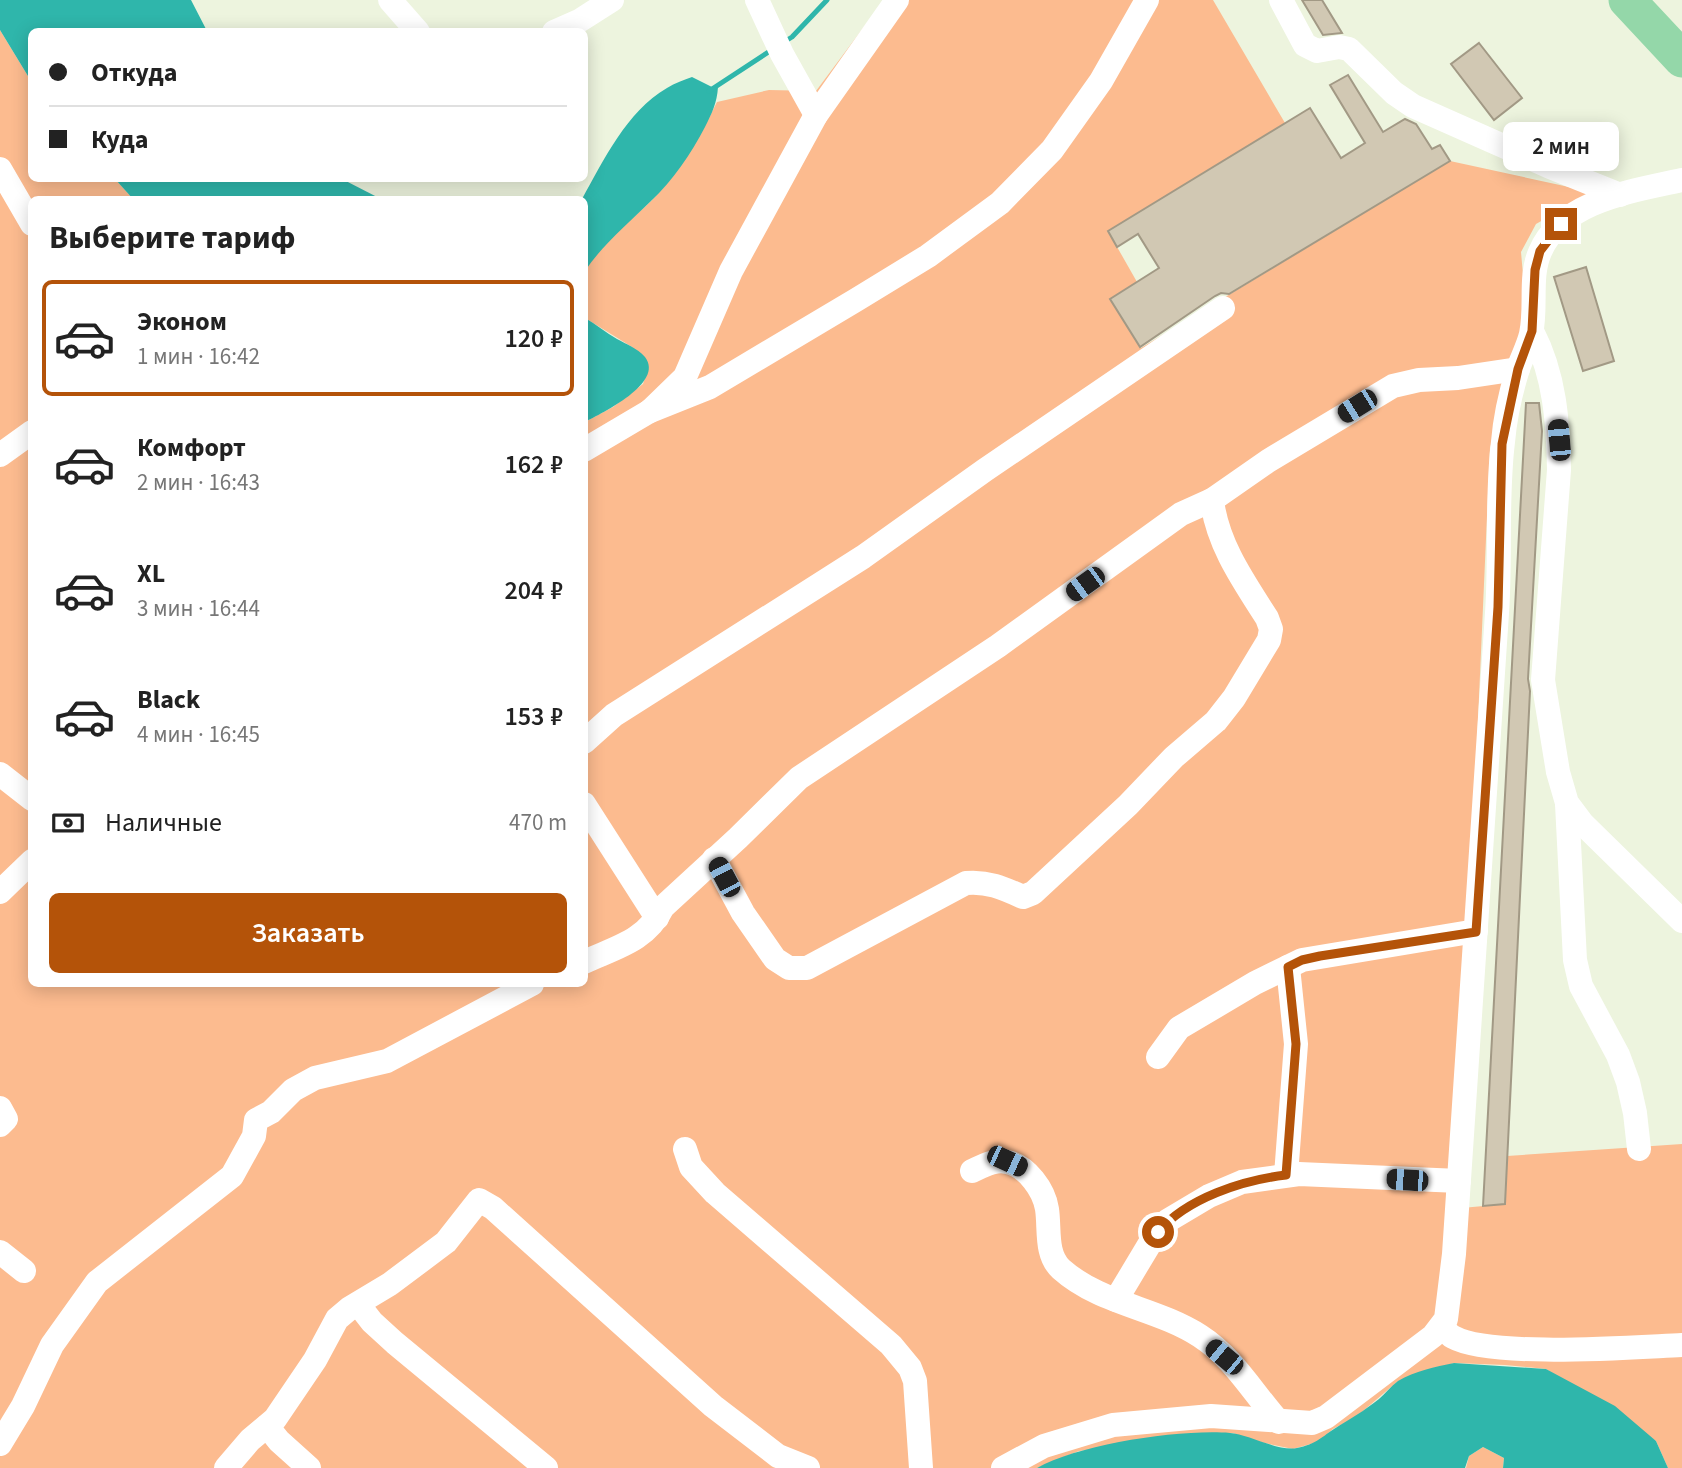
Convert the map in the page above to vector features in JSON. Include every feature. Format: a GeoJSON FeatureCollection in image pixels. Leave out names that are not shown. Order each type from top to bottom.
{"type":"FeatureCollection","features":[{"type":"Feature","properties":{"kind":"highway"},"geometry":{"type":"LineString","coordinates":[[1627,0],[1682,59]]}},
{"type":"Feature","properties":{"kind":"street"},"geometry":{"type":"LineString","coordinates":[[390,0],[414,28]]}},
{"type":"Feature","properties":{"kind":"street"},"geometry":{"type":"LineString","coordinates":[[563,28],[612,0]]}},
{"type":"Feature","properties":{"kind":"street"},"geometry":{"type":"LineString","coordinates":[[757,0],[782,54],[816,115]]}},
{"type":"Feature","properties":{"kind":"street"},"geometry":{"type":"LineString","coordinates":[[650,411],[685,377],[731,271],[816,115],[897,0]]}},
{"type":"Feature","properties":{"kind":"street"},"geometry":{"type":"LineString","coordinates":[[588,448],[650,411],[710,387],[928,256],[1000,203],[1052,150],[1101,80],[1147,0]]}},
{"type":"Feature","properties":{"kind":"street"},"geometry":{"type":"LineString","coordinates":[[1281,0],[1305,45],[1317,51],[1339,47],[1349,49],[1394,93],[1413,106],[1620,195]]}},
{"type":"Feature","properties":{"kind":"street"},"geometry":{"type":"LineString","coordinates":[[0,169],[28,217]]}},
{"type":"Feature","properties":{"kind":"street"},"geometry":{"type":"LineString","coordinates":[[1003,1468],[1044,1446],[1113,1426],[1211,1416],[1312,1423],[1326,1417],[1433,1336],[1446,1319],[1454,1254],[1498,607],[1502,444],[1518,369],[1532,331],[1535,270],[1540,251],[1561,224],[1574,214],[1620,195],[1682,180]]}},
{"type":"Feature","properties":{"kind":"street"},"geometry":{"type":"LineString","coordinates":[[588,738],[614,715],[863,557],[985,470],[1223,308]]}},
{"type":"Feature","properties":{"kind":"street"},"geometry":{"type":"LineString","coordinates":[[1532,331],[1544,354],[1555,403],[1559,440],[1557,511],[1543,680],[1550,733],[1567,803],[1575,960],[1581,986],[1618,1055],[1628,1082],[1639,1149]]}},
{"type":"Feature","properties":{"kind":"street"},"geometry":{"type":"LineString","coordinates":[[588,959],[639,937],[657,918],[663,907],[799,778],[998,646],[1181,514],[1212,500],[1268,461],[1393,386],[1419,380],[1518,369]]}},
{"type":"Feature","properties":{"kind":"street"},"geometry":{"type":"LineString","coordinates":[[0,455],[28,435]]}},
{"type":"Feature","properties":{"kind":"street"},"geometry":{"type":"LineString","coordinates":[[714,859],[743,913],[775,959],[789,968],[800,970],[966,883],[981,881],[1023,897],[1033,893],[1128,806],[1174,757],[1216,721],[1234,698],[1269,640],[1271,629],[1267,618],[1222,540],[1212,500]]}},
{"type":"Feature","properties":{"kind":"street"},"geometry":{"type":"LineString","coordinates":[[0,774],[28,796]]}},
{"type":"Feature","properties":{"kind":"street"},"geometry":{"type":"LineString","coordinates":[[1567,803],[1582,823],[1682,920]]}},
{"type":"Feature","properties":{"kind":"street"},"geometry":{"type":"LineString","coordinates":[[588,810],[657,918]]}},
{"type":"Feature","properties":{"kind":"street"},"geometry":{"type":"LineString","coordinates":[[0,892],[28,865]]}},
{"type":"Feature","properties":{"kind":"street"},"geometry":{"type":"LineString","coordinates":[[1158,1057],[1179,1028],[1255,983],[1302,960],[1476,932]]}},
{"type":"Feature","properties":{"kind":"street"},"geometry":{"type":"LineString","coordinates":[[1286,1175],[1296,1044],[1288,967]]}},
{"type":"Feature","properties":{"kind":"street"},"geometry":{"type":"LineString","coordinates":[[0,1444],[23,1406],[52,1345],[97,1282],[232,1176],[254,1136],[256,1120],[271,1112],[293,1090],[315,1078],[387,1061],[526,987]]}},
{"type":"Feature","properties":{"kind":"street"},"geometry":{"type":"LineString","coordinates":[[0,1108],[6,1119],[0,1125]]}},
{"type":"Feature","properties":{"kind":"street"},"geometry":{"type":"LineString","coordinates":[[685,1149],[691,1167],[715,1193],[903,1358],[915,1381],[921,1468]]}},
{"type":"Feature","properties":{"kind":"street"},"geometry":{"type":"LineString","coordinates":[[972,1171],[992,1162],[1007,1161],[1022,1169],[1035,1183],[1045,1201],[1054,1261],[1081,1283],[1116,1300],[1167,1318],[1201,1337],[1242,1374],[1279,1422]]}},
{"type":"Feature","properties":{"kind":"street"},"geometry":{"type":"LineString","coordinates":[[1116,1300],[1167,1220],[1234,1185],[1299,1174],[1459,1181]]}},
{"type":"Feature","properties":{"kind":"street"},"geometry":{"type":"LineString","coordinates":[[226,1468],[250,1440],[275,1419],[315,1360],[337,1319],[446,1242],[479,1200],[493,1209],[713,1406],[778,1456],[808,1468]]}},
{"type":"Feature","properties":{"kind":"street"},"geometry":{"type":"LineString","coordinates":[[0,1252],[24,1271]]}},
{"type":"Feature","properties":{"kind":"street"},"geometry":{"type":"LineString","coordinates":[[358,1304],[379,1329],[545,1468]]}},
{"type":"Feature","properties":{"kind":"street"},"geometry":{"type":"LineString","coordinates":[[1442,1326],[1451,1337],[1504,1347],[1550,1349],[1682,1345]]}},
{"type":"Feature","properties":{"kind":"street"},"geometry":{"type":"LineString","coordinates":[[267,1426],[279,1441],[309,1468]]}},
{"type":"Feature","properties":{"kind":"shaded area"},"geometry":{"type":"Polygon","coordinates":[[[884,0],[1213,0],[1285,123],[1108,231],[1137,282],[1110,299],[1141,348],[1450,161],[1592,192],[1536,224],[1521,252],[1524,286],[1520,341],[1490,448],[1475,788],[1451,1209],[1505,1204],[1507,1156],[1682,1144],[1682,1468],[1668,1468],[1656,1441],[1546,1369],[1454,1363],[1397,1382],[1356,1417],[1333,1429],[1318,1442],[1293,1449],[1233,1433],[1079,1451],[1037,1468],[0,1468],[0,30],[28,76],[28,182],[118,182],[130,196],[28,196],[28,987],[588,987],[588,420],[613,407],[643,384],[648,369],[632,347],[588,320],[588,264],[597,251],[652,200],[671,178],[696,141],[717,102],[769,90],[816,91],[884,0]]]}},
{"type":"Feature","properties":{"kind":"shaded area"},"geometry":{"type":"Polygon","coordinates":[[[1483,1447],[1504,1458],[1503,1468],[1466,1468],[1469,1456],[1483,1447]]]}},
{"type":"Feature","properties":{"kind":"water"},"geometry":{"type":"Polygon","coordinates":[[[0,0],[191,0],[205,28],[28,28],[28,76],[0,30],[0,0]]]}},
{"type":"Feature","properties":{"kind":"water"},"geometry":{"type":"Polygon","coordinates":[[[692,77],[712,87],[718,87],[708,122],[667,184],[588,267],[588,196],[584,196],[628,123],[652,98],[676,83],[692,77]]]}},
{"type":"Feature","properties":{"kind":"water"},"geometry":{"type":"Polygon","coordinates":[[[118,182],[348,182],[375,196],[130,196],[118,182]]]}},
{"type":"Feature","properties":{"kind":"water"},"geometry":{"type":"Polygon","coordinates":[[[588,320],[639,351],[649,367],[639,387],[588,420],[588,320]]]}},
{"type":"Feature","properties":{"kind":"water"},"geometry":{"type":"Polygon","coordinates":[[[1454,1363],[1546,1369],[1615,1406],[1656,1441],[1668,1468],[1503,1468],[1504,1458],[1483,1447],[1469,1456],[1465,1468],[1037,1468],[1056,1459],[1104,1445],[1185,1433],[1230,1433],[1281,1447],[1297,1448],[1317,1441],[1379,1399],[1398,1381],[1418,1372],[1454,1363]]]}},
{"type":"Feature","properties":{"kind":"building"},"geometry":{"type":"Polygon","coordinates":[[[1302,0],[1322,0],[1342,33],[1323,35],[1302,0]]]}},
{"type":"Feature","properties":{"kind":"building"},"geometry":{"type":"Polygon","coordinates":[[[1479,43],[1522,98],[1494,120],[1451,64],[1479,43]]]}},
{"type":"Feature","properties":{"kind":"building"},"geometry":{"type":"Polygon","coordinates":[[[1348,75],[1383,132],[1405,119],[1416,124],[1432,149],[1440,145],[1450,161],[1229,294],[1221,293],[1215,296],[1140,347],[1110,299],[1159,268],[1138,234],[1117,247],[1108,231],[1310,108],[1341,158],[1365,143],[1330,85],[1348,75]]]}},
{"type":"Feature","properties":{"kind":"building"},"geometry":{"type":"Polygon","coordinates":[[[1586,267],[1614,361],[1583,371],[1554,277],[1586,267]]]}},
{"type":"Feature","properties":{"kind":"building"},"geometry":{"type":"Polygon","coordinates":[[[1526,403],[1539,403],[1542,431],[1528,679],[1530,691],[1505,1204],[1483,1206],[1526,403]]]}},
{"type":"Feature","properties":{"kind":"waterway"},"geometry":{"type":"LineString","coordinates":[[784,42],[827,0]]}},
{"type":"Feature","properties":{"kind":"waterway"},"geometry":{"type":"LineString","coordinates":[[709,91],[773,49]]}},
{"type":"Feature","properties":{"kind":"route"},"geometry":{"type":"LineString","coordinates":[[1158,1232],[1167,1220],[1209,1196],[1242,1182],[1286,1175],[1296,1044],[1288,967],[1320,956],[1476,932],[1498,607],[1502,444],[1518,369],[1532,331],[1535,270],[1540,251],[1561,224]]}}]}
